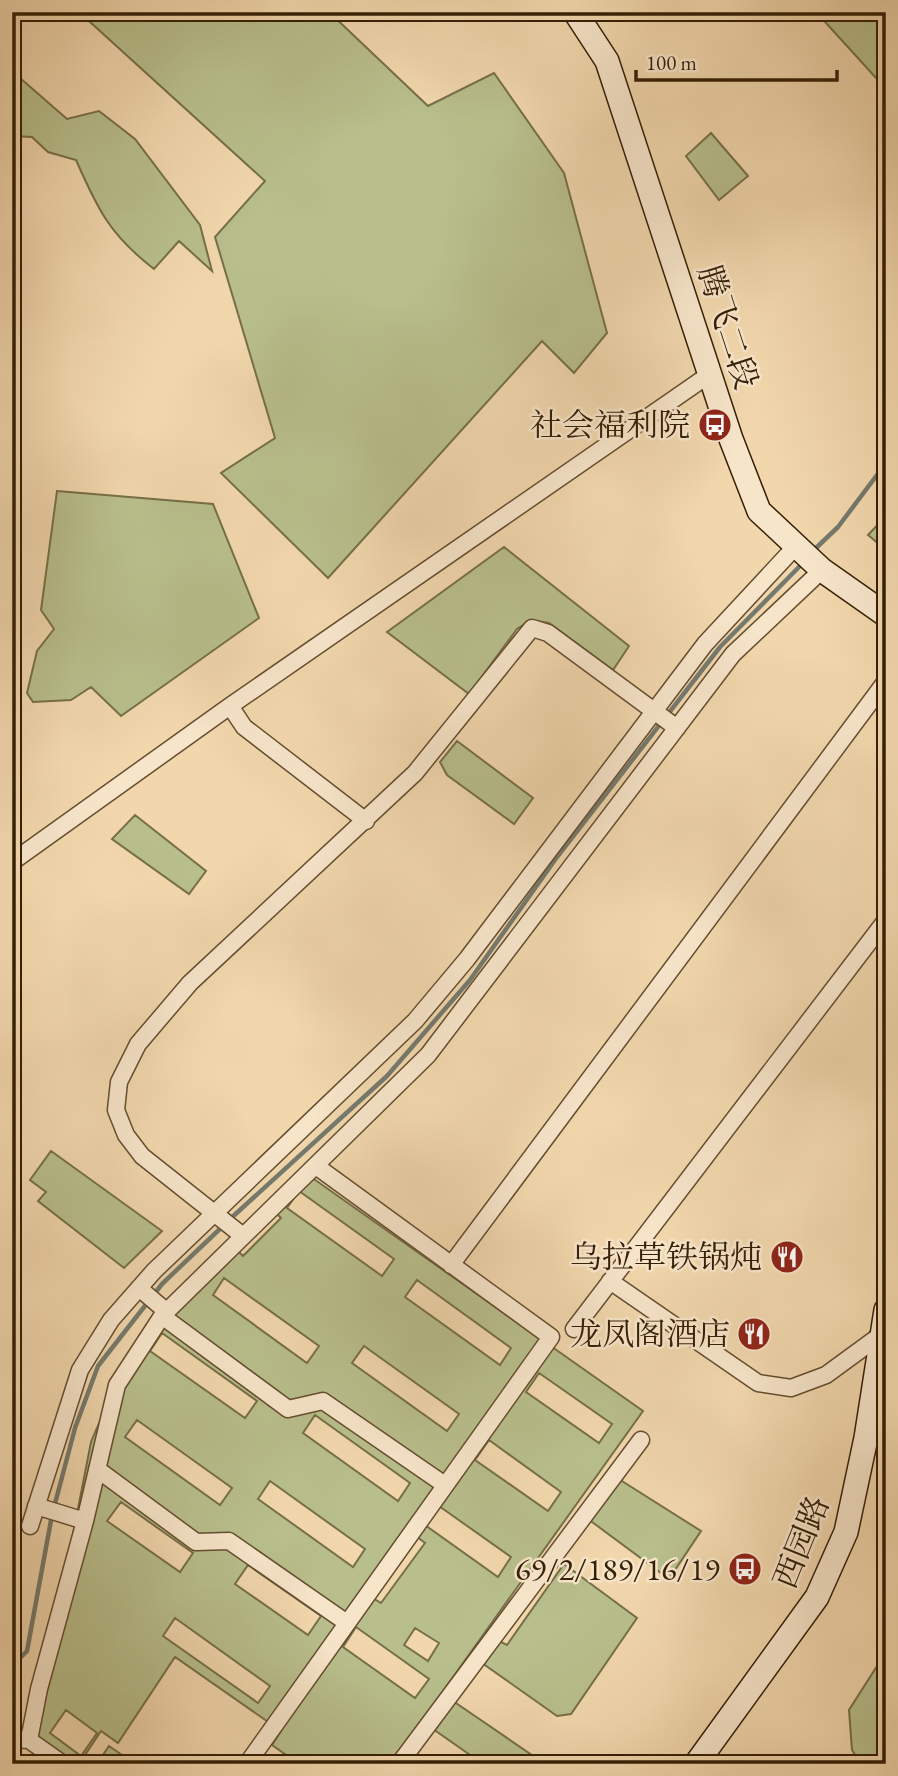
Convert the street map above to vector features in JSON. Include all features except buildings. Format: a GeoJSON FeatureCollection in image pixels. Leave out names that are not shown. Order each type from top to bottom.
{"type":"FeatureCollection","features":[{"type":"Feature","properties":{"kind":"street","name":"腾飞二段"},"geometry":{"type":"LineString","coordinates":[[575,12],[607,61],[710,374],[759,511],[822,570],[886,615]]}},
{"type":"Feature","properties":{"kind":"street"},"geometry":{"type":"LineString","coordinates":[[12,862],[230,706],[710,374]]}},
{"type":"Feature","properties":{"kind":"street"},"geometry":{"type":"LineString","coordinates":[[30,1527],[80,1370],[111,1320],[139,1288],[415,1021],[467,959],[705,644],[796,546]]}},
{"type":"Feature","properties":{"kind":"street"},"geometry":{"type":"LineString","coordinates":[[29,1740],[39,1689],[85,1521],[117,1385],[164,1314],[428,1055],[727,661],[822,570]]}},
{"type":"Feature","properties":{"kind":"street"},"geometry":{"type":"LineString","coordinates":[[753,592],[776,613]]}},
{"type":"Feature","properties":{"kind":"street"},"geometry":{"type":"LineString","coordinates":[[243,1236],[142,1156],[125,1135],[116,1110],[119,1082],[138,1044],[190,983],[415,773],[532,628],[548,633],[677,728]]}},
{"type":"Feature","properties":{"kind":"street"},"geometry":{"type":"LineString","coordinates":[[705,644],[727,661]]}},
{"type":"Feature","properties":{"kind":"street"},"geometry":{"type":"LineString","coordinates":[[452,1265],[886,681]]}},
{"type":"Feature","properties":{"kind":"street"},"geometry":{"type":"LineString","coordinates":[[230,706],[244,727],[366,821]]}},
{"type":"Feature","properties":{"kind":"street"},"geometry":{"type":"LineString","coordinates":[[574,1329],[886,920]]}},
{"type":"Feature","properties":{"kind":"street"},"geometry":{"type":"LineString","coordinates":[[247,1764],[551,1337],[316,1166]]}},
{"type":"Feature","properties":{"kind":"street"},"geometry":{"type":"LineString","coordinates":[[610,1281],[758,1383],[791,1388],[826,1375],[882,1334]]}},
{"type":"Feature","properties":{"kind":"street"},"geometry":{"type":"LineString","coordinates":[[139,1288],[164,1314],[288,1409],[323,1401],[445,1485]]}},
{"type":"Feature","properties":{"kind":"street","name":"西园路"},"geometry":{"type":"LineString","coordinates":[[696,1764],[817,1597],[846,1532],[886,1310]]}},
{"type":"Feature","properties":{"kind":"street"},"geometry":{"type":"LineString","coordinates":[[399,1764],[641,1440]]}},
{"type":"Feature","properties":{"kind":"street"},"geometry":{"type":"LineString","coordinates":[[97,1469],[197,1542],[229,1541],[347,1623]]}},
{"type":"Feature","properties":{"kind":"street"},"geometry":{"type":"LineString","coordinates":[[36,1506],[85,1521]]}},
{"type":"Feature","properties":{"kind":"street"},"geometry":{"type":"LineString","coordinates":[[12,1739],[29,1740],[63,1764]]}},
{"type":"Feature","properties":{"kind":"green space"},"geometry":{"type":"Polygon","coordinates":[[[79,12],[329,12],[428,106],[494,73],[564,173],[607,333],[574,373],[542,341],[328,578],[221,473],[275,438],[215,237],[265,181],[79,12]]]}},
{"type":"Feature","properties":{"kind":"green space"},"geometry":{"type":"Polygon","coordinates":[[[816,12],[886,12],[886,89],[816,12]]]}},
{"type":"Feature","properties":{"kind":"green space"},"geometry":{"type":"Polygon","coordinates":[[[12,71],[67,119],[99,111],[135,139],[200,225],[212,271],[179,241],[154,269],[116,233],[91,193],[76,160],[48,152],[32,137],[12,136],[12,71]]]}},
{"type":"Feature","properties":{"kind":"green space"},"geometry":{"type":"Polygon","coordinates":[[[711,133],[748,176],[719,200],[686,156],[711,133]]]}},
{"type":"Feature","properties":{"kind":"green space"},"geometry":{"type":"Polygon","coordinates":[[[57,491],[213,504],[259,618],[121,716],[91,687],[71,700],[33,702],[27,693],[37,651],[54,629],[41,610],[57,491]]]}},
{"type":"Feature","properties":{"kind":"green space"},"geometry":{"type":"Polygon","coordinates":[[[886,516],[886,550],[868,535],[886,516]]]}},
{"type":"Feature","properties":{"kind":"green space"},"geometry":{"type":"Polygon","coordinates":[[[504,547],[629,646],[613,670],[549,623],[531,620],[517,629],[469,694],[387,632],[504,547]]]}},
{"type":"Feature","properties":{"kind":"green space"},"geometry":{"type":"Polygon","coordinates":[[[457,741],[533,798],[514,824],[447,775],[440,762],[457,741]]]}},
{"type":"Feature","properties":{"kind":"green space"},"geometry":{"type":"Polygon","coordinates":[[[135,815],[206,871],[189,894],[112,839],[135,815]]]}},
{"type":"Feature","properties":{"kind":"green space"},"geometry":{"type":"Polygon","coordinates":[[[51,1151],[162,1231],[124,1268],[38,1201],[46,1192],[30,1180],[51,1151]]]}},
{"type":"Feature","properties":{"kind":"green space"},"geometry":{"type":"Polygon","coordinates":[[[311,1177],[643,1411],[391,1764],[299,1764],[272,1745],[281,1731],[175,1657],[118,1743],[101,1731],[79,1764],[71,1764],[33,1739],[91,1442],[118,1388],[153,1338],[236,1249],[243,1256],[281,1218],[274,1211],[311,1177]],[[299,1191],[287,1208],[382,1276],[394,1259],[299,1191]],[[224,1278],[213,1295],[307,1363],[319,1346],[224,1278]],[[417,1280],[405,1297],[500,1365],[511,1348],[417,1280]],[[162,1333],[150,1351],[245,1418],[257,1401],[162,1333]],[[364,1346],[352,1363],[447,1431],[459,1414],[364,1346]],[[539,1373],[526,1392],[599,1443],[612,1424],[539,1373]],[[315,1415],[303,1433],[398,1501],[410,1483],[315,1415]],[[137,1420],[125,1437],[220,1505],[232,1488],[137,1420]],[[489,1440],[475,1460],[548,1511],[561,1492],[489,1440]],[[270,1481],[258,1499],[353,1567],[365,1549],[270,1481]],[[121,1502],[107,1521],[180,1572],[193,1553],[121,1502]],[[439,1506],[425,1525],[498,1577],[511,1557],[439,1506]],[[412,1533],[368,1595],[381,1603],[425,1543],[412,1533]],[[248,1565],[235,1584],[308,1635],[321,1616],[248,1565]],[[175,1618],[163,1636],[258,1703],[270,1686],[175,1618]],[[356,1627],[343,1647],[415,1698],[429,1679],[356,1627]],[[415,1628],[404,1645],[428,1661],[439,1643],[415,1628]],[[66,1710],[50,1733],[81,1756],[97,1733],[66,1710]]]}},
{"type":"Feature","properties":{"kind":"green space"},"geometry":{"type":"Polygon","coordinates":[[[614,1476],[701,1531],[669,1579],[584,1516],[614,1476]]]}},
{"type":"Feature","properties":{"kind":"green space"},"geometry":{"type":"Polygon","coordinates":[[[886,1514],[886,1585],[878,1575],[886,1514]]]}},
{"type":"Feature","properties":{"kind":"green space"},"geometry":{"type":"Polygon","coordinates":[[[564,1564],[637,1618],[571,1714],[557,1716],[482,1663],[497,1640],[507,1645],[564,1564]]]}},
{"type":"Feature","properties":{"kind":"green space"},"geometry":{"type":"Polygon","coordinates":[[[886,1652],[886,1764],[861,1764],[852,1750],[849,1710],[886,1652]]]}},
{"type":"Feature","properties":{"kind":"green space"},"geometry":{"type":"Polygon","coordinates":[[[453,1701],[545,1764],[483,1764],[433,1729],[453,1701]]]}},
{"type":"Feature","properties":{"kind":"green space"},"geometry":{"type":"Polygon","coordinates":[[[109,1746],[135,1764],[97,1764],[109,1746]]]}},
{"type":"Feature","properties":{"kind":"waterway"},"geometry":{"type":"LineString","coordinates":[[816,548],[838,527],[886,463]]}},
{"type":"Feature","properties":{"kind":"waterway"},"geometry":{"type":"LineString","coordinates":[[229,1220],[387,1076],[470,980],[557,857],[720,647],[800,566]]}},
{"type":"Feature","properties":{"kind":"waterway"},"geometry":{"type":"LineString","coordinates":[[12,1666],[27,1651],[52,1515],[75,1428],[98,1366],[162,1284],[223,1226]]}},
{"type":"Feature","properties":{"kind":"place","name":"社会福利院"},"geometry":{"type":"Point","coordinates":[715,425]}},
{"type":"Feature","properties":{"kind":"place","name":"乌拉草铁锅炖"},"geometry":{"type":"Point","coordinates":[787,1257]}},
{"type":"Feature","properties":{"kind":"place","name":"龙凤阁酒店"},"geometry":{"type":"Point","coordinates":[754,1334]}},
{"type":"Feature","properties":{"kind":"place","name":"69/2/189/16/19"},"geometry":{"type":"Point","coordinates":[745,1569]}}]}
